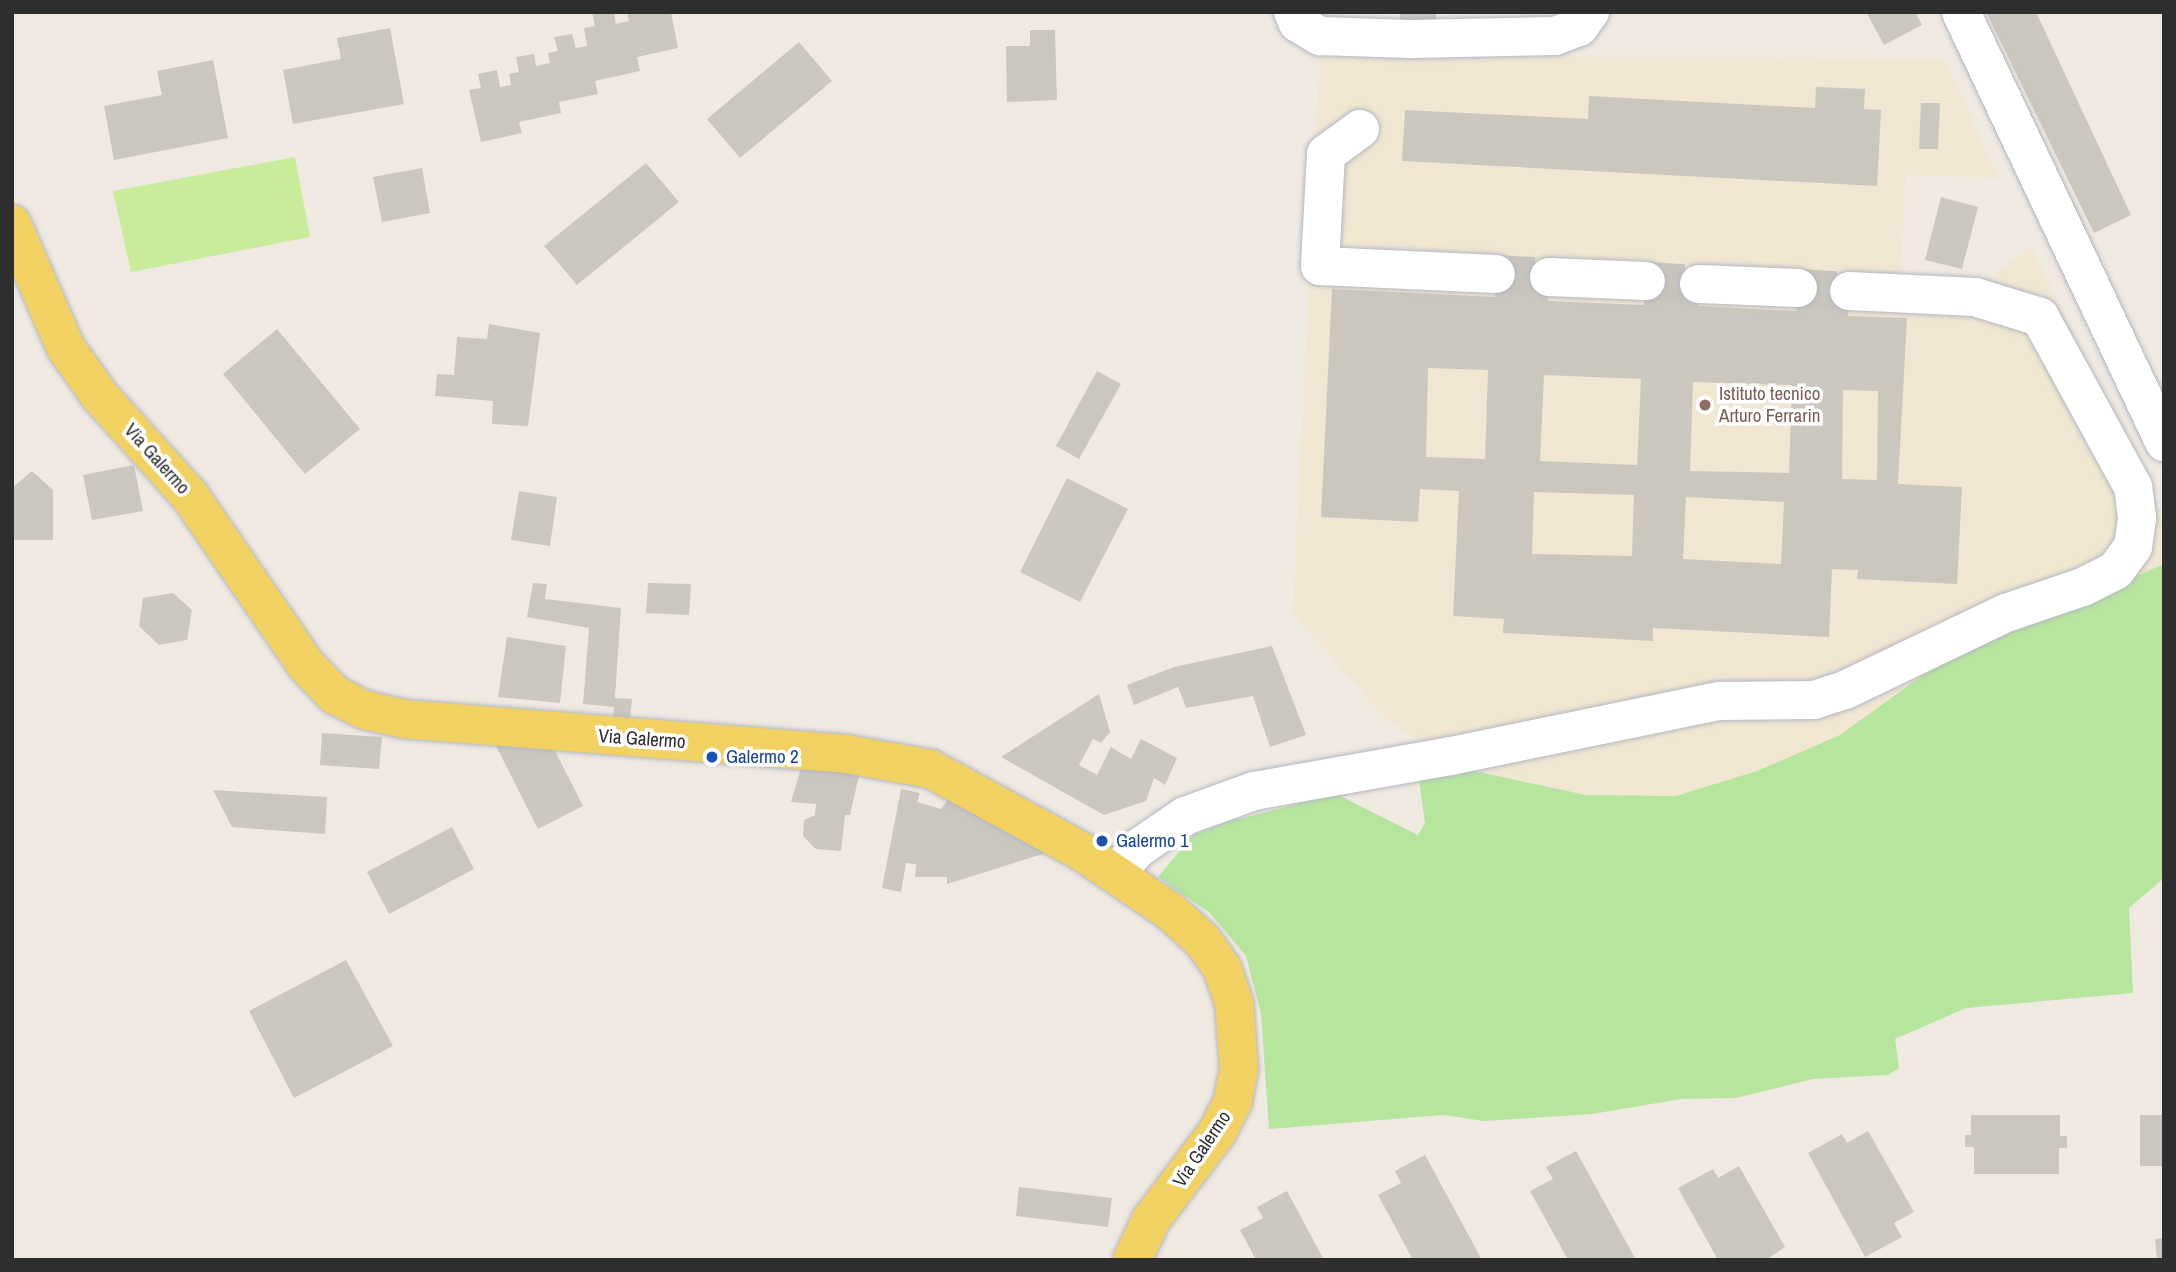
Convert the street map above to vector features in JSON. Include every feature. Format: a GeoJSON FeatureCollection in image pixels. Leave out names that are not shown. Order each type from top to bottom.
{"type":"FeatureCollection","features":[{"type":"Feature","properties":{"kind":"main road","name":"Via Galermo"},"geometry":{"type":"LineString","coordinates":[[12,224],[65,348],[100,396],[190,496],[306,665],[335,695],[365,710],[403,719],[474,727],[846,754],[931,769],[1081,851],[1171,912],[1203,941],[1222,968],[1234,1002],[1239,1069],[1233,1101],[1218,1131],[1151,1220],[1132,1260]]}},
{"type":"Feature","properties":{"kind":"lane"},"geometry":{"type":"LineString","coordinates":[[1293,12],[1298,23],[1320,36],[1410,39],[1555,36],[1579,27],[1590,12]]}},
{"type":"Feature","properties":{"kind":"lane"},"geometry":{"type":"LineString","coordinates":[[1961,12],[2164,442]]}},
{"type":"Feature","properties":{"kind":"lane"},"geometry":{"type":"LineString","coordinates":[[1360,129],[1326,154],[1320,266],[1496,274]]}},
{"type":"Feature","properties":{"kind":"lane"},"geometry":{"type":"LineString","coordinates":[[1549,277],[1646,281]]}},
{"type":"Feature","properties":{"kind":"lane"},"geometry":{"type":"LineString","coordinates":[[1699,284],[1798,288]]}},
{"type":"Feature","properties":{"kind":"lane"},"geometry":{"type":"LineString","coordinates":[[1115,874],[1137,849],[1185,816],[1254,792],[1451,756],[1720,701],[1814,700],[1845,691],[2006,613],[2083,587],[2116,570],[2133,547],[2137,518],[2133,487],[2040,317],[1975,297],[1849,291]]}},
{"type":"Feature","properties":{"kind":"shaded area","name":"Istituto tecnico Arturo Ferrarin"},"geometry":{"type":"Polygon","coordinates":[[[1320,56],[1944,58],[1999,178],[1906,175],[1900,279],[1978,288],[2031,246],[2164,521],[2164,564],[1984,642],[1923,675],[1840,735],[1757,771],[1676,796],[1586,795],[1474,771],[1436,747],[1412,736],[1386,719],[1293,614],[1320,56]]]}},
{"type":"Feature","properties":{"kind":"green space"},"geometry":{"type":"Polygon","coordinates":[[[295,157],[310,237],[131,272],[113,191],[295,157]]]}},
{"type":"Feature","properties":{"kind":"green space"},"geometry":{"type":"Polygon","coordinates":[[[2164,564],[2164,878],[2129,908],[2133,993],[1966,1008],[1895,1039],[1899,1068],[1888,1075],[1813,1079],[1736,1098],[1681,1099],[1592,1114],[1484,1121],[1443,1115],[1269,1129],[1261,1014],[1246,956],[1210,913],[1158,877],[1193,835],[1227,822],[1336,794],[1418,835],[1425,823],[1419,780],[1474,771],[1586,795],[1676,796],[1757,771],[1840,735],[1923,675],[1984,642],[2164,564]]]}},
{"type":"Feature","properties":{"kind":"building"},"geometry":{"type":"Polygon","coordinates":[[[592,12],[614,12],[616,24],[629,21],[627,12],[671,12],[678,48],[637,57],[640,71],[595,81],[598,94],[559,102],[561,113],[519,122],[522,133],[481,142],[469,90],[481,88],[478,74],[497,70],[500,87],[511,85],[509,74],[519,72],[516,57],[534,54],[536,66],[550,63],[548,53],[558,51],[554,37],[572,34],[576,48],[587,46],[584,28],[595,26],[592,12]]]}},
{"type":"Feature","properties":{"kind":"building"},"geometry":{"type":"Polygon","coordinates":[[[1400,12],[1436,12],[1436,21],[1400,21],[1400,12]]]}},
{"type":"Feature","properties":{"kind":"building"},"geometry":{"type":"Polygon","coordinates":[[[1866,12],[1915,12],[1922,25],[1884,45],[1866,12]]]}},
{"type":"Feature","properties":{"kind":"building"},"geometry":{"type":"Polygon","coordinates":[[[2036,12],[2131,215],[2094,233],[1987,14],[2036,12]]]}},
{"type":"Feature","properties":{"kind":"building"},"geometry":{"type":"Polygon","coordinates":[[[390,28],[404,104],[293,124],[283,70],[341,59],[337,38],[390,28]]]}},
{"type":"Feature","properties":{"kind":"building"},"geometry":{"type":"Polygon","coordinates":[[[1030,30],[1055,30],[1057,100],[1007,102],[1006,46],[1030,46],[1030,30]]]}},
{"type":"Feature","properties":{"kind":"building"},"geometry":{"type":"Polygon","coordinates":[[[799,42],[832,81],[740,158],[707,119],[799,42]]]}},
{"type":"Feature","properties":{"kind":"building"},"geometry":{"type":"Polygon","coordinates":[[[213,60],[228,138],[114,160],[104,106],[162,95],[157,71],[213,60]]]}},
{"type":"Feature","properties":{"kind":"building"},"geometry":{"type":"Polygon","coordinates":[[[1816,87],[1865,89],[1864,109],[1881,110],[1877,186],[1402,161],[1405,110],[1588,119],[1589,96],[1815,108],[1816,87]]]}},
{"type":"Feature","properties":{"kind":"building"},"geometry":{"type":"Polygon","coordinates":[[[1921,103],[1940,103],[1938,149],[1919,149],[1921,103]]]}},
{"type":"Feature","properties":{"kind":"building"},"geometry":{"type":"Polygon","coordinates":[[[646,163],[679,202],[577,285],[544,246],[646,163]]]}},
{"type":"Feature","properties":{"kind":"building"},"geometry":{"type":"Polygon","coordinates":[[[422,168],[430,213],[382,222],[373,177],[422,168]]]}},
{"type":"Feature","properties":{"kind":"building"},"geometry":{"type":"Polygon","coordinates":[[[1941,197],[1978,207],[1962,269],[1925,260],[1941,197]]]}},
{"type":"Feature","properties":{"kind":"building"},"geometry":{"type":"Polygon","coordinates":[[[1497,262],[1549,264],[1548,301],[1644,305],[1646,272],[1700,274],[1698,306],[1797,311],[1798,277],[1850,280],[1848,316],[1907,318],[1898,484],[1962,487],[1957,584],[1857,579],[1858,570],[1832,569],[1829,637],[1653,628],[1653,641],[1503,633],[1504,619],[1453,616],[1459,491],[1420,489],[1418,522],[1321,517],[1332,289],[1495,297],[1497,262]],[[1428,368],[1426,457],[1485,459],[1488,370],[1428,368]],[[1544,375],[1540,461],[1637,465],[1641,379],[1544,375]],[[1693,382],[1690,471],[1789,473],[1792,385],[1693,382]],[[1843,390],[1842,479],[1877,480],[1878,391],[1843,390]],[[1534,492],[1532,554],[1632,556],[1634,495],[1534,492]],[[1686,497],[1683,559],[1781,564],[1784,502],[1686,497]]]}},
{"type":"Feature","properties":{"kind":"building"},"geometry":{"type":"Polygon","coordinates":[[[489,324],[540,333],[528,426],[492,424],[493,401],[435,396],[437,374],[454,375],[457,337],[487,339],[489,324]]]}},
{"type":"Feature","properties":{"kind":"building"},"geometry":{"type":"Polygon","coordinates":[[[277,329],[360,429],[305,474],[223,374],[277,329]]]}},
{"type":"Feature","properties":{"kind":"building"},"geometry":{"type":"Polygon","coordinates":[[[1097,371],[1121,384],[1079,459],[1056,446],[1097,371]]]}},
{"type":"Feature","properties":{"kind":"building"},"geometry":{"type":"Polygon","coordinates":[[[134,465],[143,511],[92,520],[83,475],[134,465]]]}},
{"type":"Feature","properties":{"kind":"building"},"geometry":{"type":"Polygon","coordinates":[[[32,471],[53,490],[53,540],[12,540],[12,488],[32,471]]]}},
{"type":"Feature","properties":{"kind":"building"},"geometry":{"type":"Polygon","coordinates":[[[1067,478],[1128,509],[1080,602],[1020,572],[1067,478]]]}},
{"type":"Feature","properties":{"kind":"building"},"geometry":{"type":"Polygon","coordinates":[[[519,491],[557,497],[550,546],[511,540],[519,491]]]}},
{"type":"Feature","properties":{"kind":"building"},"geometry":{"type":"Polygon","coordinates":[[[533,583],[547,584],[545,599],[621,608],[615,698],[632,699],[630,718],[613,717],[614,707],[583,704],[589,628],[527,617],[533,583]]]}},
{"type":"Feature","properties":{"kind":"building"},"geometry":{"type":"Polygon","coordinates":[[[648,583],[691,584],[689,615],[646,613],[648,583]]]}},
{"type":"Feature","properties":{"kind":"building"},"geometry":{"type":"Polygon","coordinates":[[[173,593],[192,610],[187,640],[159,645],[139,626],[143,598],[173,593]]]}},
{"type":"Feature","properties":{"kind":"building"},"geometry":{"type":"Polygon","coordinates":[[[507,637],[566,646],[560,703],[498,697],[507,637]]]}},
{"type":"Feature","properties":{"kind":"building"},"geometry":{"type":"Polygon","coordinates":[[[1272,646],[1306,735],[1270,747],[1253,696],[1186,708],[1178,687],[1134,705],[1127,685],[1174,667],[1272,646]]]}},
{"type":"Feature","properties":{"kind":"building"},"geometry":{"type":"Polygon","coordinates":[[[1099,694],[1110,732],[1101,743],[1093,739],[1079,765],[1097,775],[1111,747],[1131,759],[1141,739],[1177,758],[1165,785],[1154,778],[1146,801],[1104,815],[1001,757],[1099,694]]]}},
{"type":"Feature","properties":{"kind":"building"},"geometry":{"type":"Polygon","coordinates":[[[322,733],[382,737],[379,769],[320,765],[322,733]]]}},
{"type":"Feature","properties":{"kind":"building"},"geometry":{"type":"Polygon","coordinates":[[[495,744],[554,749],[583,806],[538,829],[495,744]]]}},
{"type":"Feature","properties":{"kind":"building"},"geometry":{"type":"Polygon","coordinates":[[[801,768],[860,771],[850,815],[845,815],[841,851],[816,849],[803,836],[804,820],[815,815],[816,804],[791,802],[801,768]]]}},
{"type":"Feature","properties":{"kind":"building"},"geometry":{"type":"Polygon","coordinates":[[[901,789],[920,793],[917,802],[941,809],[948,799],[1049,852],[947,884],[947,877],[915,877],[916,864],[906,863],[901,892],[882,888],[901,789]]]}},
{"type":"Feature","properties":{"kind":"building"},"geometry":{"type":"Polygon","coordinates":[[[213,790],[327,797],[325,834],[232,827],[213,790]]]}},
{"type":"Feature","properties":{"kind":"building"},"geometry":{"type":"Polygon","coordinates":[[[452,827],[474,869],[389,914],[367,872],[452,827]]]}},
{"type":"Feature","properties":{"kind":"building"},"geometry":{"type":"Polygon","coordinates":[[[346,960],[393,1046],[294,1098],[249,1011],[346,960]]]}},
{"type":"Feature","properties":{"kind":"building"},"geometry":{"type":"Polygon","coordinates":[[[1971,1115],[2060,1115],[2060,1136],[2067,1136],[2067,1148],[2059,1148],[2059,1174],[1974,1174],[1974,1147],[1965,1147],[1965,1135],[1971,1135],[1971,1115]]]}},
{"type":"Feature","properties":{"kind":"building"},"geometry":{"type":"Polygon","coordinates":[[[2140,1115],[2164,1115],[2164,1166],[2140,1166],[2140,1115]]]}},
{"type":"Feature","properties":{"kind":"building"},"geometry":{"type":"Polygon","coordinates":[[[1868,1131],[1914,1212],[1894,1223],[1902,1237],[1865,1257],[1808,1153],[1842,1134],[1847,1143],[1868,1131]]]}},
{"type":"Feature","properties":{"kind":"building"},"geometry":{"type":"Polygon","coordinates":[[[1576,1151],[1636,1260],[1568,1260],[1530,1191],[1553,1179],[1546,1167],[1576,1151]]]}},
{"type":"Feature","properties":{"kind":"building"},"geometry":{"type":"Polygon","coordinates":[[[1425,1155],[1482,1260],[1413,1260],[1378,1195],[1401,1183],[1395,1171],[1425,1155]]]}},
{"type":"Feature","properties":{"kind":"building"},"geometry":{"type":"Polygon","coordinates":[[[1739,1166],[1785,1247],[1766,1260],[1718,1260],[1678,1188],[1713,1169],[1718,1178],[1739,1166]]]}},
{"type":"Feature","properties":{"kind":"building"},"geometry":{"type":"Polygon","coordinates":[[[1019,1187],[1112,1198],[1108,1227],[1016,1216],[1019,1187]]]}},
{"type":"Feature","properties":{"kind":"building"},"geometry":{"type":"Polygon","coordinates":[[[1287,1191],[1324,1260],[1256,1260],[1240,1230],[1263,1218],[1257,1207],[1287,1191]]]}},
{"type":"Feature","properties":{"kind":"building"},"geometry":{"type":"Polygon","coordinates":[[[2164,1238],[2164,1260],[2157,1260],[2155,1239],[2164,1238]]]}},
{"type":"Feature","properties":{"kind":"tunnel"},"geometry":{"type":"LineString","coordinates":[[1496,274],[1549,277]]}},
{"type":"Feature","properties":{"kind":"tunnel"},"geometry":{"type":"LineString","coordinates":[[1646,281],[1699,284]]}},
{"type":"Feature","properties":{"kind":"tunnel"},"geometry":{"type":"LineString","coordinates":[[1798,288],[1849,291]]}},
{"type":"Feature","properties":{"kind":"place","name":"Istituto tecnico Arturo Ferrarin"},"geometry":{"type":"Point","coordinates":[1705,405]}},
{"type":"Feature","properties":{"kind":"place","name":"Galermo 2"},"geometry":{"type":"Point","coordinates":[712,757]}},
{"type":"Feature","properties":{"kind":"place","name":"Galermo 1"},"geometry":{"type":"Point","coordinates":[1102,841]}}]}
